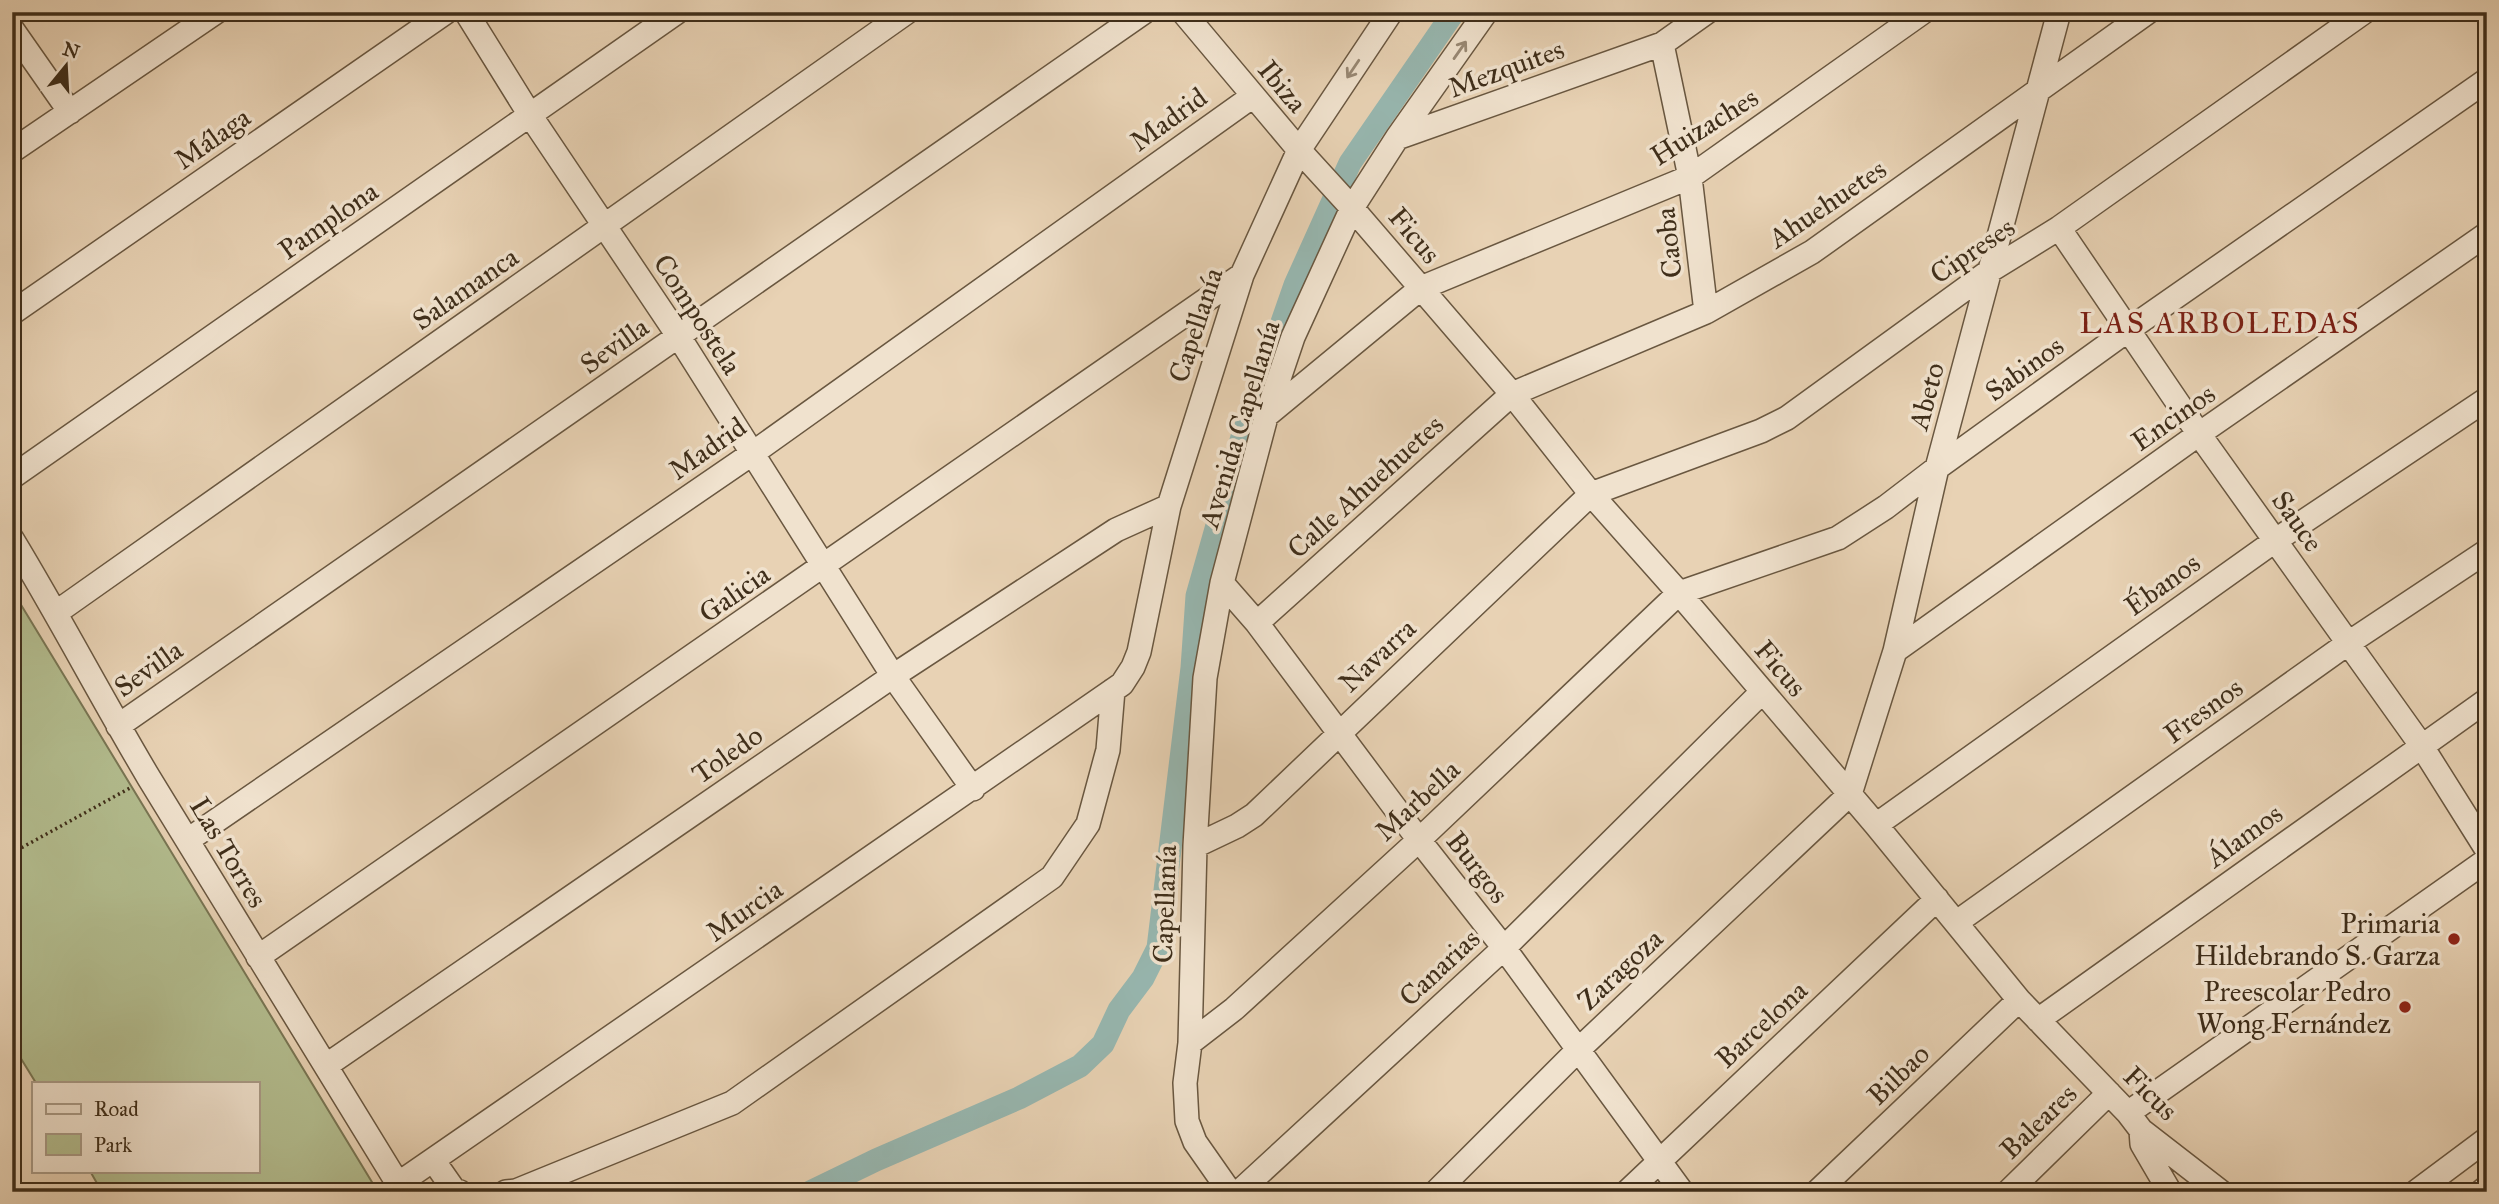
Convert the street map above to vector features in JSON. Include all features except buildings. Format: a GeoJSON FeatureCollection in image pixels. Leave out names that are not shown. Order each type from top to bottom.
{"type":"FeatureCollection","features":[{"type":"Feature","properties":{"kind":"street"},"geometry":{"type":"LineString","coordinates":[[12,151],[216,12]]}},
{"type":"Feature","properties":{"kind":"street","name":"Málaga"},"geometry":{"type":"LineString","coordinates":[[12,313],[446,12]]}},
{"type":"Feature","properties":{"kind":"street","name":"Compostela"},"geometry":{"type":"LineString","coordinates":[[466,12],[530,115],[679,337],[892,676],[972,789]]}},
{"type":"Feature","properties":{"kind":"street","name":"Pamplona"},"geometry":{"type":"LineString","coordinates":[[12,477],[677,12]]}},
{"type":"Feature","properties":{"kind":"street","name":"Salamanca"},"geometry":{"type":"LineString","coordinates":[[57,612],[907,12]]}},
{"type":"Feature","properties":{"kind":"street","name":"Sevilla"},"geometry":{"type":"LineString","coordinates":[[118,726],[1144,12]]}},
{"type":"Feature","properties":{"kind":"street","name":"Ibiza"},"geometry":{"type":"LineString","coordinates":[[1183,12],[1305,158]]}},
{"type":"Feature","properties":{"kind":"street","name":"Capellanía"},"geometry":{"type":"LineString","coordinates":[[1117,687],[1133,667],[1139,652],[1169,506],[1242,275],[1305,158],[1391,12]]}},
{"type":"Feature","properties":{"kind":"street"},"geometry":{"type":"LineString","coordinates":[[1348,203],[1486,12]]}},
{"type":"Feature","properties":{"kind":"street","name":"Mezquites"},"geometry":{"type":"LineString","coordinates":[[1397,138],[1662,44],[1707,12]]}},
{"type":"Feature","properties":{"kind":"street","name":"Huizaches"},"geometry":{"type":"LineString","coordinates":[[1266,417],[1421,288],[1690,177],[1923,12]]}},
{"type":"Feature","properties":{"kind":"street","name":"Abeto"},"geometry":{"type":"LineString","coordinates":[[1850,794],[1895,651],[1937,468],[2059,12]]}},
{"type":"Feature","properties":{"kind":"street","name":"Ahuehuetes"},"geometry":{"type":"LineString","coordinates":[[1512,394],[1706,312],[1812,252],[2148,12]]}},
{"type":"Feature","properties":{"kind":"street","name":"Cipreses"},"geometry":{"type":"LineString","coordinates":[[1591,494],[1761,431],[1787,418],[1992,270],[2059,228],[2364,12]]}},
{"type":"Feature","properties":{"kind":"street"},"geometry":{"type":"LineString","coordinates":[[12,29],[70,112]]}},
{"type":"Feature","properties":{"kind":"street","name":"Caoba"},"geometry":{"type":"LineString","coordinates":[[1662,44],[1690,177],[1706,312]]}},
{"type":"Feature","properties":{"kind":"street","name":"Sabinos"},"geometry":{"type":"LineString","coordinates":[[1679,593],[1838,538],[1886,508],[2128,330],[2487,80]]}},
{"type":"Feature","properties":{"kind":"street","name":"Madrid"},"geometry":{"type":"LineString","coordinates":[[188,839],[753,453],[1253,96]]}},
{"type":"Feature","properties":{"kind":"street","name":"Ficus"},"geometry":{"type":"LineString","coordinates":[[1305,158],[1348,203],[1512,394],[1591,494],[1877,825],[2019,1000],[2134,1122],[2221,1192]]}},
{"type":"Feature","properties":{"kind":"street","name":"Avenida Capellanía"},"geometry":{"type":"LineString","coordinates":[[1222,583],[1266,417],[1293,337],[1348,203]]}},
{"type":"Feature","properties":{"kind":"street","name":"Sauce"},"geometry":{"type":"LineString","coordinates":[[2059,228],[2199,434],[2421,745],[2487,850]]}},
{"type":"Feature","properties":{"kind":"street","name":"Encinos"},"geometry":{"type":"LineString","coordinates":[[1895,651],[2199,434],[2487,234]]}},
{"type":"Feature","properties":{"kind":"street","name":"Galicia"},"geometry":{"type":"LineString","coordinates":[[258,957],[1242,275]]}},
{"type":"Feature","properties":{"kind":"street","name":"Calle Ahuehuetes"},"geometry":{"type":"LineString","coordinates":[[1257,623],[1512,394]]}},
{"type":"Feature","properties":{"kind":"street","name":"Ébanos"},"geometry":{"type":"LineString","coordinates":[[1877,825],[2276,540],[2487,398]]}},
{"type":"Feature","properties":{"kind":"street","name":"Navarra"},"geometry":{"type":"LineString","coordinates":[[1195,846],[1254,815],[1591,494]]}},
{"type":"Feature","properties":{"kind":"street","name":"Toledo"},"geometry":{"type":"LineString","coordinates":[[327,1065],[892,676],[1116,530],[1169,506]]}},
{"type":"Feature","properties":{"kind":"street","name":"Las Torres"},"geometry":{"type":"LineString","coordinates":[[12,539],[57,612],[149,778],[401,1188]]}},
{"type":"Feature","properties":{"kind":"street","name":"Fresnos"},"geometry":{"type":"LineString","coordinates":[[1957,922],[2347,644],[2487,551]]}},
{"type":"Feature","properties":{"kind":"street","name":"Capellanía"},"geometry":{"type":"LineString","coordinates":[[1222,583],[1205,678],[1195,846],[1190,1043],[1185,1083],[1187,1121],[1195,1142],[1230,1192]]}},
{"type":"Feature","properties":{"kind":"street","name":"Burgos"},"geometry":{"type":"LineString","coordinates":[[1222,583],[1257,623],[1419,840],[1504,948],[1682,1192]]}},
{"type":"Feature","properties":{"kind":"street","name":"Marbella"},"geometry":{"type":"LineString","coordinates":[[1190,1043],[1234,1009],[1419,840],[1679,593]]}},
{"type":"Feature","properties":{"kind":"street"},"geometry":{"type":"LineString","coordinates":[[506,1192],[516,1191],[732,1103],[1052,877],[1088,824],[1108,750],[1117,687]]}},
{"type":"Feature","properties":{"kind":"street","name":"Murcia"},"geometry":{"type":"LineString","coordinates":[[401,1188],[433,1160],[1117,687]]}},
{"type":"Feature","properties":{"kind":"street","name":"Canarias"},"geometry":{"type":"LineString","coordinates":[[1239,1192],[1504,948],[1762,692]]}},
{"type":"Feature","properties":{"kind":"street","name":"Álamos"},"geometry":{"type":"LineString","coordinates":[[2038,1020],[2487,700]]}},
{"type":"Feature","properties":{"kind":"street","name":"Zaragoza"},"geometry":{"type":"LineString","coordinates":[[1436,1192],[1577,1051],[1850,794]]}},
{"type":"Feature","properties":{"kind":"street"},"geometry":{"type":"LineString","coordinates":[[2170,1192],[2146,1153],[2134,1122],[2487,860]]}},
{"type":"Feature","properties":{"kind":"street","name":"Barcelona"},"geometry":{"type":"LineString","coordinates":[[1627,1192],[1937,899]]}},
{"type":"Feature","properties":{"kind":"street","name":"Bilbao"},"geometry":{"type":"LineString","coordinates":[[1817,1192],[2019,1000]]}},
{"type":"Feature","properties":{"kind":"street","name":"Baleares"},"geometry":{"type":"LineString","coordinates":[[2008,1192],[2109,1093]]}},
{"type":"Feature","properties":{"kind":"street"},"geometry":{"type":"LineString","coordinates":[[2416,1192],[2487,1139]]}},
{"type":"Feature","properties":{"kind":"street"},"geometry":{"type":"LineString","coordinates":[[433,1160],[454,1190],[460,1192]]}},
{"type":"Feature","properties":{"kind":"street"},"geometry":{"type":"LineString","coordinates":[[2481,1192],[2487,1187]]}},
{"type":"Feature","properties":{"kind":"path"},"geometry":{"type":"LineString","coordinates":[[12,853],[149,778]]}},
{"type":"Feature","properties":{"kind":"green space"},"geometry":{"type":"Polygon","coordinates":[[[12,590],[378,1192],[102,1192],[91,1172],[259,1172],[259,1082],[35,1082],[12,1044],[12,590]]]}},
{"type":"Feature","properties":{"kind":"waterway"},"geometry":{"type":"LineString","coordinates":[[810,1192],[876,1160],[1019,1098],[1080,1066],[1103,1044],[1119,1010],[1143,978],[1158,948],[1192,668],[1197,596],[1242,437],[1295,285],[1350,163],[1454,12]]}},
{"type":"Feature","properties":{"kind":"place","name":"Primaria Hildebrando S. Garza"},"geometry":{"type":"Point","coordinates":[2454,939]}},
{"type":"Feature","properties":{"kind":"place","name":"Preescolar Pedro Wong Fernández"},"geometry":{"type":"Point","coordinates":[2405,1007]}},
{"type":"Feature","properties":{"kind":"district","name":"LAS ARBOLEDAS"},"geometry":{"type":"Point","coordinates":[2220,323]}}]}
